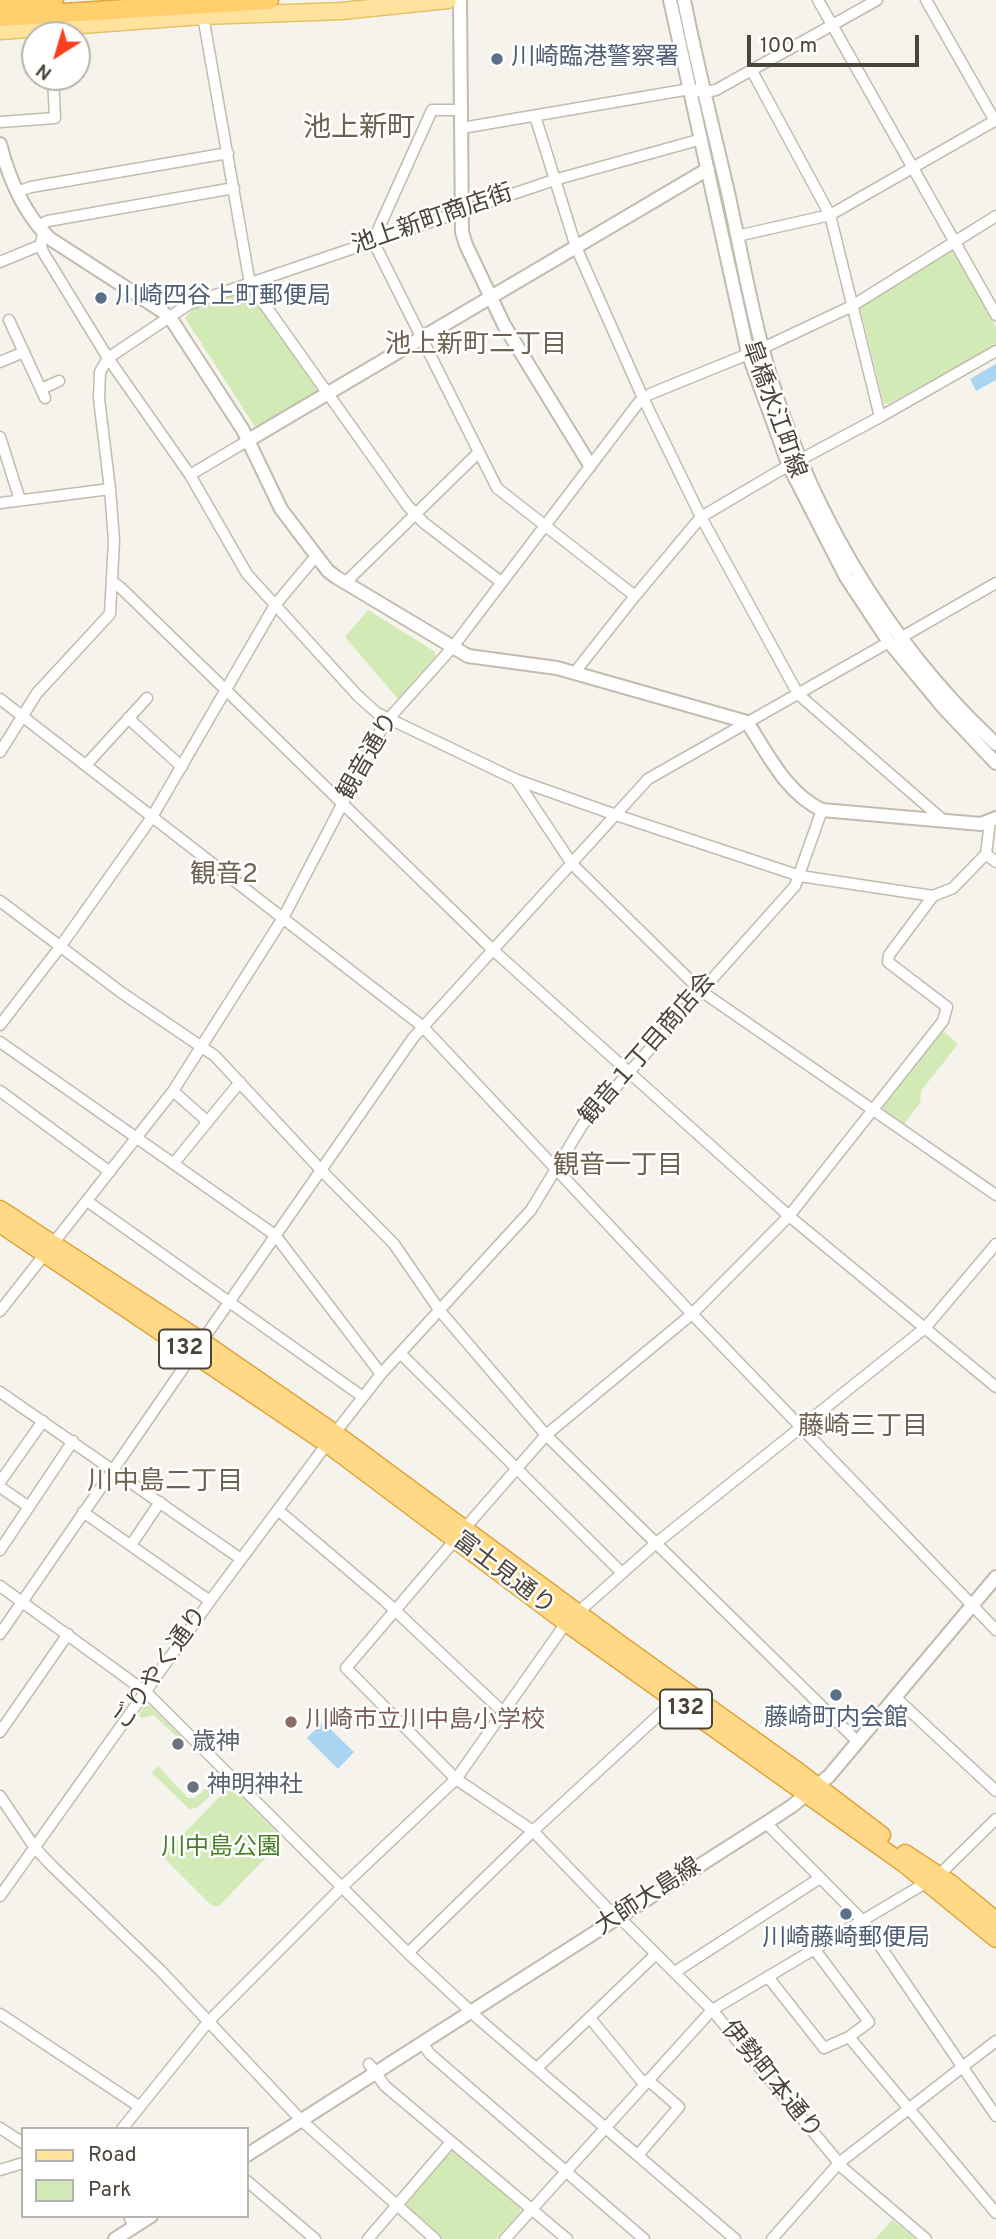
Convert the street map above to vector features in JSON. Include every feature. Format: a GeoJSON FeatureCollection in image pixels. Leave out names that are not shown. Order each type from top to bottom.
{"type":"FeatureCollection","features":[{"type":"Feature","properties":{"kind":"highway"},"geometry":{"type":"LineString","coordinates":[[0,4],[54,0]]}},
{"type":"Feature","properties":{"kind":"highway"},"geometry":{"type":"LineString","coordinates":[[0,18],[269,0]]}},
{"type":"Feature","properties":{"kind":"highway","name":"富士見通り"},"geometry":{"type":"LineString","coordinates":[[0,1209],[49,1249],[331,1438],[571,1618],[674,1701],[812,1790],[934,1879],[996,1920]]}},
{"type":"Feature","properties":{"kind":"highway","name":"富士見通り"},"geometry":{"type":"LineString","coordinates":[[0,1224],[49,1249]]}},
{"type":"Feature","properties":{"kind":"highway","name":"富士見通り"},"geometry":{"type":"LineString","coordinates":[[571,1618],[798,1771],[812,1790]]}},
{"type":"Feature","properties":{"kind":"highway","name":"富士見通り"},"geometry":{"type":"LineString","coordinates":[[934,1879],[996,1939]]}},
{"type":"Feature","properties":{"kind":"main road"},"geometry":{"type":"LineString","coordinates":[[91,28],[203,16],[342,11],[448,0]]}},
{"type":"Feature","properties":{"kind":"main road"},"geometry":{"type":"LineString","coordinates":[[0,31],[21,31]]}},
{"type":"Feature","properties":{"kind":"street"},"geometry":{"type":"LineString","coordinates":[[460,0],[460,223],[466,245],[490,298],[517,347],[590,465]]}},
{"type":"Feature","properties":{"kind":"street","name":"皐橋水江町線"},"geometry":{"type":"LineString","coordinates":[[670,0],[748,353],[795,463],[896,639],[942,706],[996,763]]}},
{"type":"Feature","properties":{"kind":"street","name":"皐橋水江町線"},"geometry":{"type":"LineString","coordinates":[[684,0],[762,348],[795,463]]}},
{"type":"Feature","properties":{"kind":"street"},"geometry":{"type":"LineString","coordinates":[[818,0],[996,315]]}},
{"type":"Feature","properties":{"kind":"street"},"geometry":{"type":"LineString","coordinates":[[462,128],[690,89],[704,92],[716,90],[877,0]]}},
{"type":"Feature","properties":{"kind":"street"},"geometry":{"type":"LineString","coordinates":[[737,236],[830,215],[996,121],[926,0]]}},
{"type":"Feature","properties":{"kind":"street"},"geometry":{"type":"LineString","coordinates":[[203,16],[250,284],[407,506],[424,523],[501,582]]}},
{"type":"Feature","properties":{"kind":"street"},"geometry":{"type":"LineString","coordinates":[[752,71],[830,215],[880,418]]}},
{"type":"Feature","properties":{"kind":"street"},"geometry":{"type":"LineString","coordinates":[[0,122],[55,118],[54,91]]}},
{"type":"Feature","properties":{"kind":"street"},"geometry":{"type":"LineString","coordinates":[[461,110],[432,110],[373,241],[497,488],[635,596]]}},
{"type":"Feature","properties":{"kind":"street"},"geometry":{"type":"LineString","coordinates":[[535,116],[576,247],[643,398],[701,517],[798,694],[943,820]]}},
{"type":"Feature","properties":{"kind":"street","name":"池上新町商店街"},"geometry":{"type":"LineString","coordinates":[[108,358],[189,304],[554,180],[702,139]]}},
{"type":"Feature","properties":{"kind":"street"},"geometry":{"type":"LineString","coordinates":[[0,144],[17,192],[108,358],[190,475],[247,574],[357,695],[377,713],[517,780],[616,816],[800,876],[933,896],[953,888],[986,854],[993,819]]}},
{"type":"Feature","properties":{"kind":"street"},"geometry":{"type":"LineString","coordinates":[[17,192],[31,187],[228,153]]}},
{"type":"Feature","properties":{"kind":"street"},"geometry":{"type":"LineString","coordinates":[[190,475],[708,169]]}},
{"type":"Feature","properties":{"kind":"street"},"geometry":{"type":"LineString","coordinates":[[0,262],[40,235],[48,221],[234,188]]}},
{"type":"Feature","properties":{"kind":"street","name":"観音通り"},"geometry":{"type":"LineString","coordinates":[[1,1309],[173,1091],[283,918],[388,720],[452,648],[643,398],[762,348],[852,306],[996,216]]}},
{"type":"Feature","properties":{"kind":"street"},"geometry":{"type":"LineString","coordinates":[[40,235],[169,318],[224,400],[281,509],[328,571],[345,583],[468,656],[557,667],[747,722],[794,792],[822,810],[981,824],[993,819]]}},
{"type":"Feature","properties":{"kind":"street"},"geometry":{"type":"LineString","coordinates":[[9,320],[43,393],[59,381]]}},
{"type":"Feature","properties":{"kind":"street"},"geometry":{"type":"LineString","coordinates":[[575,672],[701,517],[996,351]]}},
{"type":"Feature","properties":{"kind":"street"},"geometry":{"type":"LineString","coordinates":[[0,362],[24,352]]}},
{"type":"Feature","properties":{"kind":"street"},"geometry":{"type":"LineString","coordinates":[[0,752],[22,715],[48,681],[107,621],[110,614],[114,541],[99,399],[100,372],[108,358]]}},
{"type":"Feature","properties":{"kind":"street"},"geometry":{"type":"LineString","coordinates":[[0,437],[20,500]]}},
{"type":"Feature","properties":{"kind":"street"},"geometry":{"type":"LineString","coordinates":[[345,583],[479,452]]}},
{"type":"Feature","properties":{"kind":"street"},"geometry":{"type":"LineString","coordinates":[[0,503],[110,489]]}},
{"type":"Feature","properties":{"kind":"street"},"geometry":{"type":"LineString","coordinates":[[0,1025],[60,947],[152,817],[275,605],[316,556]]}},
{"type":"Feature","properties":{"kind":"street"},"geometry":{"type":"LineString","coordinates":[[113,582],[494,950],[789,1216],[996,1387]]}},
{"type":"Feature","properties":{"kind":"street"},"geometry":{"type":"LineString","coordinates":[[0,1634],[320,1169],[422,1026],[648,779],[996,583]]}},
{"type":"Feature","properties":{"kind":"street","name":"皐橋水江町線"},"geometry":{"type":"LineString","coordinates":[[896,639],[996,744]]}},
{"type":"Feature","properties":{"kind":"street"},"geometry":{"type":"LineString","coordinates":[[86,765],[147,698]]}},
{"type":"Feature","properties":{"kind":"street"},"geometry":{"type":"LineString","coordinates":[[0,699],[422,1026],[692,1314],[996,1630]]}},
{"type":"Feature","properties":{"kind":"street"},"geometry":{"type":"LineString","coordinates":[[128,718],[182,767]]}},
{"type":"Feature","properties":{"kind":"street"},"geometry":{"type":"LineString","coordinates":[[517,780],[572,864],[701,991],[996,1195]]}},
{"type":"Feature","properties":{"kind":"street","name":"観音１丁目商店会"},"geometry":{"type":"LineString","coordinates":[[331,1438],[381,1374],[531,1210],[583,1124],[795,886],[822,810]]}},
{"type":"Feature","properties":{"kind":"street"},"geometry":{"type":"LineString","coordinates":[[986,854],[996,862]]}},
{"type":"Feature","properties":{"kind":"street"},"geometry":{"type":"LineString","coordinates":[[395,1610],[546,1434],[692,1314],[789,1216],[943,1021],[947,1010],[943,1003],[888,961],[933,896]]}},
{"type":"Feature","properties":{"kind":"street"},"geometry":{"type":"LineString","coordinates":[[0,901],[122,993],[201,1047],[207,1048],[394,1244],[440,1311],[546,1434],[857,1741]]}},
{"type":"Feature","properties":{"kind":"street"},"geometry":{"type":"LineString","coordinates":[[0,1042],[275,1235],[381,1374]]}},
{"type":"Feature","properties":{"kind":"street"},"geometry":{"type":"LineString","coordinates":[[174,1163],[240,1082]]}},
{"type":"Feature","properties":{"kind":"street"},"geometry":{"type":"LineString","coordinates":[[0,1091],[110,1172]]}},
{"type":"Feature","properties":{"kind":"street"},"geometry":{"type":"LineString","coordinates":[[173,1091],[208,1122]]}},
{"type":"Feature","properties":{"kind":"street"},"geometry":{"type":"LineString","coordinates":[[87,1201],[363,1397]]}},
{"type":"Feature","properties":{"kind":"street"},"geometry":{"type":"LineString","coordinates":[[123,2127],[208,2022],[456,1779],[571,1618],[655,1544],[925,1328],[996,1244]]}},
{"type":"Feature","properties":{"kind":"street"},"geometry":{"type":"LineString","coordinates":[[401,1354],[622,1573]]}},
{"type":"Feature","properties":{"kind":"street"},"geometry":{"type":"LineString","coordinates":[[0,1392],[241,1559]]}},
{"type":"Feature","properties":{"kind":"street"},"geometry":{"type":"LineString","coordinates":[[29,1507],[0,1484],[43,1421]]}},
{"type":"Feature","properties":{"kind":"street","name":"ごりやく通り"},"geometry":{"type":"LineString","coordinates":[[0,1896],[210,1601],[331,1438]]}},
{"type":"Feature","properties":{"kind":"street"},"geometry":{"type":"LineString","coordinates":[[0,1550],[73,1441]]}},
{"type":"Feature","properties":{"kind":"street"},"geometry":{"type":"LineString","coordinates":[[131,1545],[160,1503]]}},
{"type":"Feature","properties":{"kind":"street"},"geometry":{"type":"LineString","coordinates":[[278,1510],[395,1610],[503,1712]]}},
{"type":"Feature","properties":{"kind":"street"},"geometry":{"type":"LineString","coordinates":[[83,1512],[210,1601]]}},
{"type":"Feature","properties":{"kind":"street","name":"大師大島線"},"geometry":{"type":"LineString","coordinates":[[248,2154],[372,2068],[422,2043],[467,2008],[620,1917],[766,1823],[812,1790],[996,1577]]}},
{"type":"Feature","properties":{"kind":"street"},"geometry":{"type":"LineString","coordinates":[[0,1586],[146,1692],[344,1886],[408,1953],[467,2008],[735,2239]]}},
{"type":"Feature","properties":{"kind":"street","name":"伊勢町本通り"},"geometry":{"type":"LineString","coordinates":[[395,1610],[346,1668],[456,1779],[533,1831],[608,1909],[620,1917],[712,2010],[839,2163],[926,2239]]}},
{"type":"Feature","properties":{"kind":"street"},"geometry":{"type":"LineString","coordinates":[[0,1732],[68,1634]]}},
{"type":"Feature","properties":{"kind":"street"},"geometry":{"type":"LineString","coordinates":[[895,1697],[996,1791]]}},
{"type":"Feature","properties":{"kind":"street"},"geometry":{"type":"LineString","coordinates":[[408,1953],[533,1831],[674,1701]]}},
{"type":"Feature","properties":{"kind":"street"},"geometry":{"type":"LineString","coordinates":[[0,1796],[35,1848],[160,1971],[301,2120],[435,2239]]}},
{"type":"Feature","properties":{"kind":"street"},"geometry":{"type":"LineString","coordinates":[[505,2239],[712,2010],[934,1879],[996,1819]]}},
{"type":"Feature","properties":{"kind":"street"},"geometry":{"type":"LineString","coordinates":[[766,1823],[863,1921],[996,2116]]}},
{"type":"Feature","properties":{"kind":"street"},"geometry":{"type":"LineString","coordinates":[[675,1972],[820,1878]]}},
{"type":"Feature","properties":{"kind":"street"},"geometry":{"type":"LineString","coordinates":[[768,1977],[824,2048],[849,2036],[869,2022],[815,1950]]}},
{"type":"Feature","properties":{"kind":"street"},"geometry":{"type":"LineString","coordinates":[[537,2068],[656,1954]]}},
{"type":"Feature","properties":{"kind":"street"},"geometry":{"type":"LineString","coordinates":[[0,2014],[140,2108]]}},
{"type":"Feature","properties":{"kind":"street"},"geometry":{"type":"LineString","coordinates":[[590,2018],[646,2082],[679,2107],[638,2155]]}},
{"type":"Feature","properties":{"kind":"street"},"geometry":{"type":"LineString","coordinates":[[849,2036],[996,2213]]}},
{"type":"Feature","properties":{"kind":"street"},"geometry":{"type":"LineString","coordinates":[[772,2239],[839,2163],[996,2041]]}},
{"type":"Feature","properties":{"kind":"street"},"geometry":{"type":"LineString","coordinates":[[422,2043],[430,2054],[644,2239]]}},
{"type":"Feature","properties":{"kind":"street"},"geometry":{"type":"LineString","coordinates":[[372,2068],[384,2084],[567,2239]]}},
{"type":"Feature","properties":{"kind":"street"},"geometry":{"type":"LineString","coordinates":[[0,2128],[21,2142]]}},
{"type":"Feature","properties":{"kind":"street"},"geometry":{"type":"LineString","coordinates":[[368,2239],[451,2142]]}},
{"type":"Feature","properties":{"kind":"street"},"geometry":{"type":"LineString","coordinates":[[0,2170],[21,2164]]}},
{"type":"Feature","properties":{"kind":"street"},"geometry":{"type":"LineString","coordinates":[[248,2181],[302,2235],[315,2239]]}},
{"type":"Feature","properties":{"kind":"street"},"geometry":{"type":"LineString","coordinates":[[127,2231],[148,2218]]}},
{"type":"Feature","properties":{"kind":"green space"},"geometry":{"type":"Polygon","coordinates":[[[949,251],[955,252],[996,327],[996,345],[888,404],[884,403],[860,308],[949,251]]]}},
{"type":"Feature","properties":{"kind":"green space"},"geometry":{"type":"Polygon","coordinates":[[[245,291],[250,293],[318,391],[255,427],[185,318],[193,309],[245,291]]]}},
{"type":"Feature","properties":{"kind":"green space"},"geometry":{"type":"Polygon","coordinates":[[[368,610],[434,651],[436,656],[398,699],[345,637],[368,610]]]}},
{"type":"Feature","properties":{"kind":"green space"},"geometry":{"type":"Polygon","coordinates":[[[942,1030],[958,1044],[921,1091],[920,1103],[903,1125],[885,1111],[883,1106],[942,1030]]]}},
{"type":"Feature","properties":{"kind":"green space"},"geometry":{"type":"Polygon","coordinates":[[[145,1706],[150,1706],[187,1742],[185,1745],[154,1715],[142,1718],[139,1715],[145,1706]]]}},
{"type":"Feature","properties":{"kind":"green space"},"geometry":{"type":"Polygon","coordinates":[[[158,1766],[188,1798],[195,1798],[209,1786],[215,1791],[197,1808],[189,1809],[152,1773],[158,1766]]]}},
{"type":"Feature","properties":{"kind":"green space","name":"川中島公園"},"geometry":{"type":"Polygon","coordinates":[[[228,1788],[233,1788],[281,1836],[281,1842],[219,1906],[212,1906],[162,1856],[228,1788]]]}},
{"type":"Feature","properties":{"kind":"green space"},"geometry":{"type":"Polygon","coordinates":[[[450,2150],[454,2150],[520,2207],[520,2212],[496,2239],[442,2239],[406,2206],[405,2202],[450,2150]]]}},
{"type":"Feature","properties":{"kind":"green space"},"geometry":{"type":"Polygon","coordinates":[[[892,2220],[914,2238],[915,2239],[875,2239],[892,2220]]]}},
{"type":"Feature","properties":{"kind":"water"},"geometry":{"type":"Polygon","coordinates":[[[996,364],[996,380],[976,391],[970,379],[996,364]]]}},
{"type":"Feature","properties":{"kind":"water"},"geometry":{"type":"Polygon","coordinates":[[[323,1722],[354,1752],[338,1769],[307,1738],[323,1722]]]}},
{"type":"Feature","properties":{"kind":"place","name":"川崎臨港警察署"},"geometry":{"type":"Point","coordinates":[497,59]}},
{"type":"Feature","properties":{"kind":"place","name":"川崎四谷上町郵便局"},"geometry":{"type":"Point","coordinates":[101,298]}},
{"type":"Feature","properties":{"kind":"place","name":"藤崎町内会館"},"geometry":{"type":"Point","coordinates":[836,1695]}},
{"type":"Feature","properties":{"kind":"place","name":"川崎市立川中島小学校"},"geometry":{"type":"Point","coordinates":[291,1722]}},
{"type":"Feature","properties":{"kind":"place","name":"歳神"},"geometry":{"type":"Point","coordinates":[178,1744]}},
{"type":"Feature","properties":{"kind":"place","name":"神明神社"},"geometry":{"type":"Point","coordinates":[193,1787]}},
{"type":"Feature","properties":{"kind":"place","name":"川崎藤崎郵便局"},"geometry":{"type":"Point","coordinates":[846,1914]}},
{"type":"Feature","properties":{"kind":"district","name":"池上新町"},"geometry":{"type":"Point","coordinates":[359,130]}},
{"type":"Feature","properties":{"kind":"district","name":"池上新町二丁目"},"geometry":{"type":"Point","coordinates":[476,347]}},
{"type":"Feature","properties":{"kind":"district","name":"観音2"},"geometry":{"type":"Point","coordinates":[224,877]}},
{"type":"Feature","properties":{"kind":"district","name":"観音一丁目"},"geometry":{"type":"Point","coordinates":[618,1168]}},
{"type":"Feature","properties":{"kind":"district","name":"藤崎三丁目"},"geometry":{"type":"Point","coordinates":[863,1429]}},
{"type":"Feature","properties":{"kind":"district","name":"川中島二丁目"},"geometry":{"type":"Point","coordinates":[165,1484]}}]}
